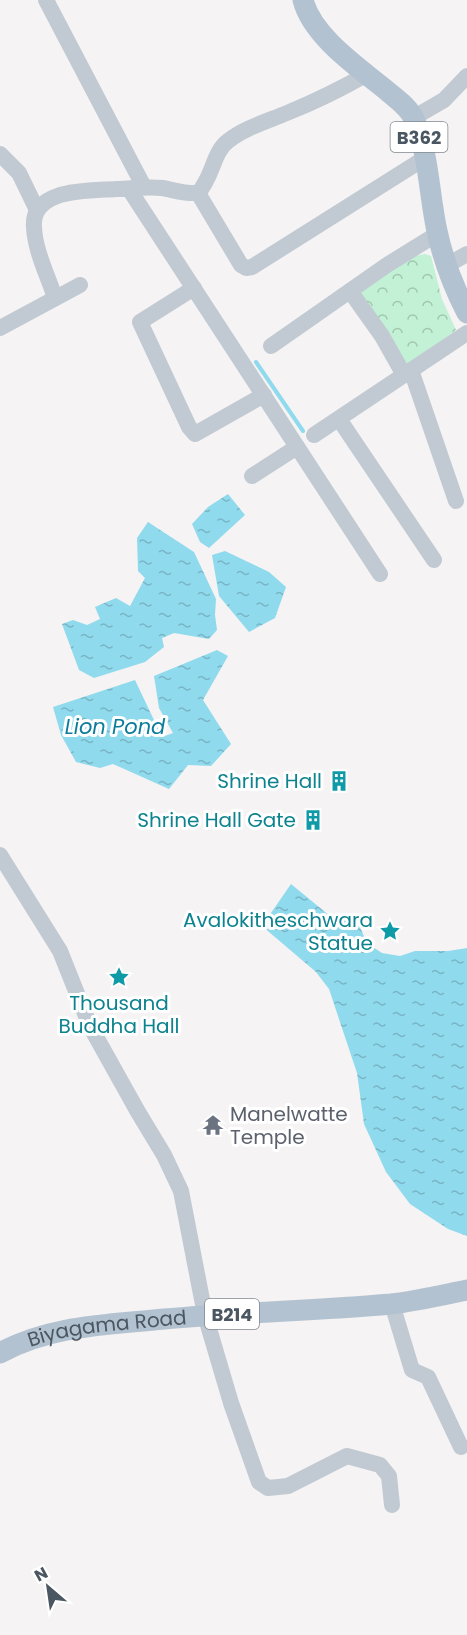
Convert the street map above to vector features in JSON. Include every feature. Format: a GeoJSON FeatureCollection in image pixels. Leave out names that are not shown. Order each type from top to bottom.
{"type":"FeatureCollection","features":[{"type":"Feature","properties":{"kind":"main road","name":"B362"},"geometry":{"type":"LineString","coordinates":[[303,0],[306,9],[335,47],[399,101],[413,118],[425,158],[437,234],[467,312]]}},
{"type":"Feature","properties":{"kind":"main road","name":"Biyagama Road"},"geometry":{"type":"LineString","coordinates":[[0,1353],[31,1338],[55,1331],[205,1316],[392,1304],[467,1290]]}},
{"type":"Feature","properties":{"kind":"street"},"geometry":{"type":"LineString","coordinates":[[46,0],[137,188],[194,288],[381,574]]}},
{"type":"Feature","properties":{"kind":"street"},"geometry":{"type":"LineString","coordinates":[[55,298],[36,243],[33,225],[37,210],[54,197],[68,192],[137,188],[198,193],[206,185],[219,150],[228,141],[247,130],[335,92],[367,74]]}},
{"type":"Feature","properties":{"kind":"street"},"geometry":{"type":"LineString","coordinates":[[413,118],[444,100],[467,76]]}},
{"type":"Feature","properties":{"kind":"street"},"geometry":{"type":"LineString","coordinates":[[0,154],[19,172],[37,210]]}},
{"type":"Feature","properties":{"kind":"street"},"geometry":{"type":"LineString","coordinates":[[198,193],[241,265],[246,268],[252,267],[425,158]]}},
{"type":"Feature","properties":{"kind":"street"},"geometry":{"type":"LineString","coordinates":[[270,345],[437,234]]}},
{"type":"Feature","properties":{"kind":"street"},"geometry":{"type":"LineString","coordinates":[[447,265],[467,254]]}},
{"type":"Feature","properties":{"kind":"street"},"geometry":{"type":"LineString","coordinates":[[0,328],[80,285]]}},
{"type":"Feature","properties":{"kind":"street"},"geometry":{"type":"LineString","coordinates":[[194,288],[140,322],[189,427],[195,434],[264,395]]}},
{"type":"Feature","properties":{"kind":"street"},"geometry":{"type":"LineString","coordinates":[[350,291],[408,372],[456,501]]}},
{"type":"Feature","properties":{"kind":"street"},"geometry":{"type":"LineString","coordinates":[[314,435],[467,333]]}},
{"type":"Feature","properties":{"kind":"street"},"geometry":{"type":"LineString","coordinates":[[339,419],[434,560]]}},
{"type":"Feature","properties":{"kind":"street"},"geometry":{"type":"LineString","coordinates":[[252,476],[297,447]]}},
{"type":"Feature","properties":{"kind":"street"},"geometry":{"type":"LineString","coordinates":[[0,855],[60,951],[90,1026],[164,1155],[181,1191],[205,1316],[231,1403],[259,1482],[268,1488],[288,1486],[347,1456],[380,1465],[390,1476],[392,1505]]}},
{"type":"Feature","properties":{"kind":"street"},"geometry":{"type":"LineString","coordinates":[[392,1304],[412,1370],[428,1377],[461,1447]]}},
{"type":"Feature","properties":{"kind":"green space"},"geometry":{"type":"Polygon","coordinates":[[[425,254],[431,256],[442,299],[456,330],[405,367],[358,292],[409,257],[425,254]]]}},
{"type":"Feature","properties":{"kind":"water"},"geometry":{"type":"Polygon","coordinates":[[[228,494],[245,515],[209,548],[200,542],[192,524],[208,507],[228,494]]]}},
{"type":"Feature","properties":{"kind":"water"},"geometry":{"type":"Polygon","coordinates":[[[148,522],[194,552],[216,599],[217,630],[209,639],[174,633],[162,638],[164,647],[145,662],[94,678],[79,670],[62,624],[73,620],[87,625],[100,619],[95,607],[116,598],[130,606],[145,578],[138,571],[137,538],[148,522]]]}},
{"type":"Feature","properties":{"kind":"water"},"geometry":{"type":"Polygon","coordinates":[[[225,551],[269,572],[286,587],[275,618],[249,632],[219,596],[212,555],[225,551]]]}},
{"type":"Feature","properties":{"kind":"water","name":"Lion Pond"},"geometry":{"type":"Polygon","coordinates":[[[217,650],[228,656],[203,700],[231,744],[211,766],[188,765],[169,789],[113,764],[100,768],[76,762],[61,735],[53,707],[135,680],[162,737],[173,733],[159,708],[154,676],[217,650]]]}},
{"type":"Feature","properties":{"kind":"water"},"geometry":{"type":"Polygon","coordinates":[[[291,884],[336,921],[345,917],[359,925],[367,943],[382,953],[400,956],[415,951],[448,951],[467,948],[467,1236],[448,1229],[410,1204],[386,1172],[364,1124],[357,1073],[329,989],[316,972],[262,926],[291,884]]]}},
{"type":"Feature","properties":{"kind":"waterway"},"geometry":{"type":"LineString","coordinates":[[256,362],[303,431]]}},
{"type":"Feature","properties":{"kind":"place","name":"Shrine Hall"},"geometry":{"type":"Point","coordinates":[339,781]}},
{"type":"Feature","properties":{"kind":"place","name":"Shrine Hall Gate"},"geometry":{"type":"Point","coordinates":[313,820]}},
{"type":"Feature","properties":{"kind":"place","name":"Avalokitheschwara Statue"},"geometry":{"type":"Point","coordinates":[390,931]}},
{"type":"Feature","properties":{"kind":"place","name":"Thousand Buddha Hall"},"geometry":{"type":"Point","coordinates":[119,977]}},
{"type":"Feature","properties":{"kind":"place","name":"Manelwatte Temple"},"geometry":{"type":"Point","coordinates":[213,1125]}}]}
